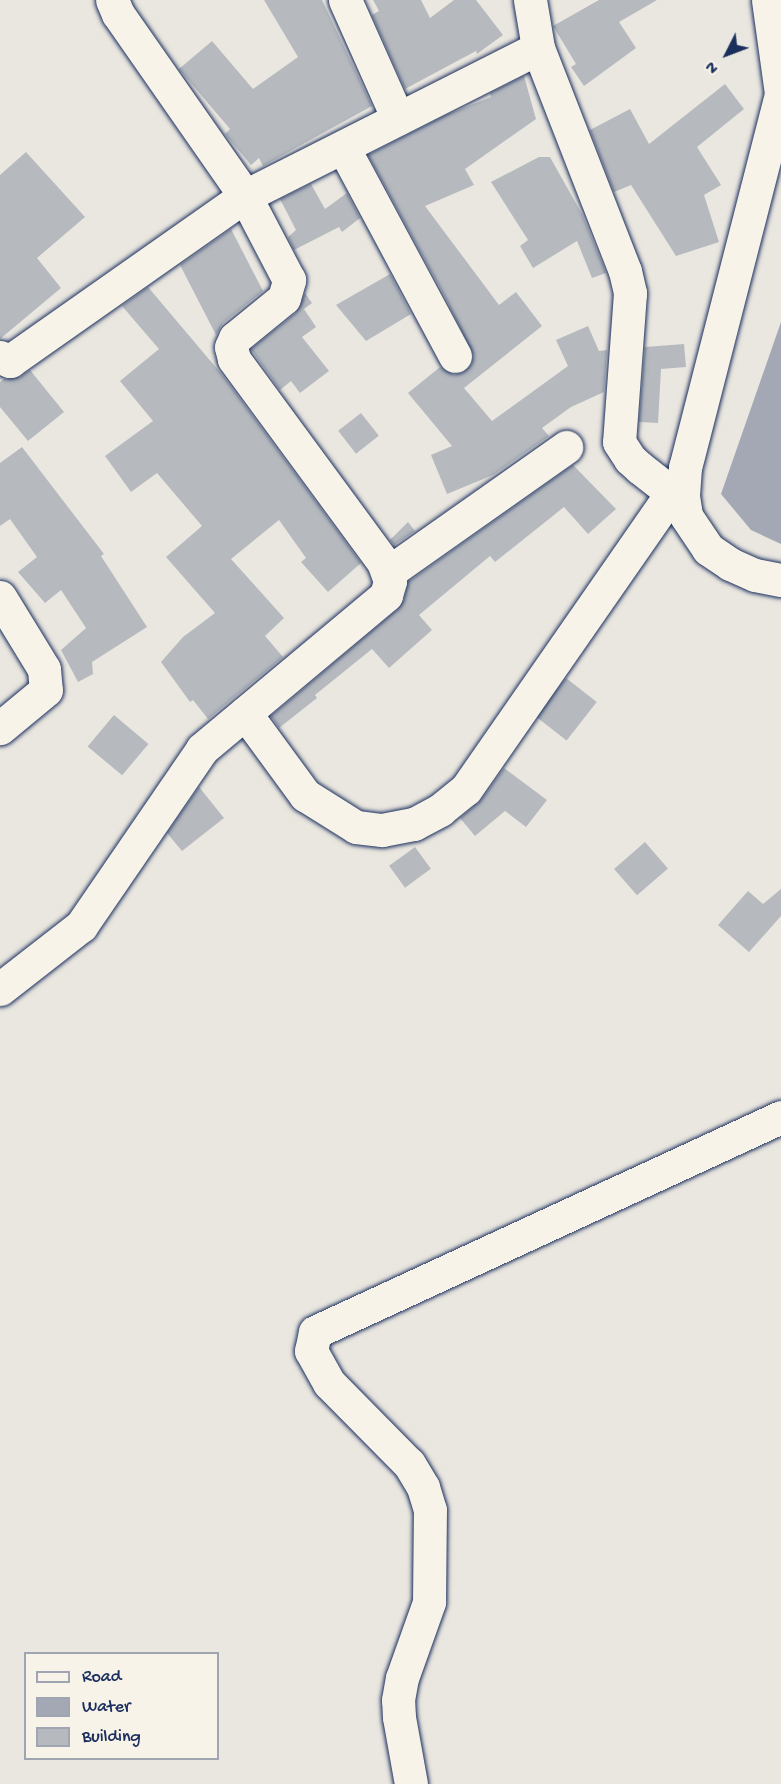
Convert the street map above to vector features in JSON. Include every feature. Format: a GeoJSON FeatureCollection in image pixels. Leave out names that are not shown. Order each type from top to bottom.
{"type":"FeatureCollection","features":[{"type":"Feature","properties":{"kind":"street"},"geometry":{"type":"LineString","coordinates":[[0,989],[81,926],[202,749],[386,595],[390,581],[389,572],[234,359],[231,347],[235,338],[284,298],[289,280],[245,196],[118,14],[112,0]]}},
{"type":"Feature","properties":{"kind":"street"},"geometry":{"type":"LineString","coordinates":[[345,0],[398,119]]}},
{"type":"Feature","properties":{"kind":"street"},"geometry":{"type":"LineString","coordinates":[[530,0],[538,48],[625,272],[630,293],[619,442],[630,459],[678,494],[686,516],[708,549],[746,572],[781,580]]}},
{"type":"Feature","properties":{"kind":"street"},"geometry":{"type":"LineString","coordinates":[[244,713],[305,795],[356,827],[382,830],[414,824],[440,810],[466,789],[678,494],[781,94],[768,0]]}},
{"type":"Feature","properties":{"kind":"street"},"geometry":{"type":"LineString","coordinates":[[0,357],[10,361],[245,196],[538,48]]}},
{"type":"Feature","properties":{"kind":"street"},"geometry":{"type":"LineString","coordinates":[[343,147],[455,356]]}},
{"type":"Feature","properties":{"kind":"street"},"geometry":{"type":"LineString","coordinates":[[389,572],[566,447]]}},
{"type":"Feature","properties":{"kind":"street"},"geometry":{"type":"LineString","coordinates":[[0,597],[44,669],[46,690],[0,728]]}},
{"type":"Feature","properties":{"kind":"street"},"geometry":{"type":"LineString","coordinates":[[411,1784],[398,1700],[402,1678],[429,1602],[430,1510],[423,1487],[409,1464],[329,1383],[311,1351],[315,1332],[781,1117]]}},
{"type":"Feature","properties":{"kind":"water"},"geometry":{"type":"Polygon","coordinates":[[[781,322],[781,544],[751,530],[721,494],[781,322]]]}},
{"type":"Feature","properties":{"kind":"building"},"geometry":{"type":"Polygon","coordinates":[[[264,0],[322,0],[372,106],[263,166],[259,158],[251,165],[225,134],[230,129],[179,69],[212,41],[253,89],[298,57],[264,0]]]}},
{"type":"Feature","properties":{"kind":"building"},"geometry":{"type":"Polygon","coordinates":[[[373,0],[421,0],[430,18],[454,0],[476,0],[503,35],[477,54],[476,51],[405,89],[372,15],[379,11],[373,0]]]}},
{"type":"Feature","properties":{"kind":"building"},"geometry":{"type":"Polygon","coordinates":[[[599,0],[657,0],[619,22],[636,48],[584,86],[571,67],[576,64],[553,26],[599,0]]]}},
{"type":"Feature","properties":{"kind":"building"},"geometry":{"type":"Polygon","coordinates":[[[524,76],[536,119],[465,169],[474,185],[425,206],[499,305],[516,292],[542,326],[464,388],[492,421],[568,366],[556,340],[588,326],[599,351],[607,350],[604,392],[571,407],[542,428],[549,436],[493,475],[447,494],[431,455],[452,446],[408,393],[440,367],[454,375],[464,372],[471,365],[474,356],[444,295],[368,155],[446,115],[491,97],[490,93],[524,76]]]}},
{"type":"Feature","properties":{"kind":"building"},"geometry":{"type":"Polygon","coordinates":[[[725,84],[744,109],[697,147],[721,185],[704,195],[719,242],[676,256],[631,185],[614,192],[590,130],[630,109],[649,144],[725,84]]]}},
{"type":"Feature","properties":{"kind":"building"},"geometry":{"type":"Polygon","coordinates":[[[26,152],[85,217],[37,258],[61,288],[0,339],[0,175],[26,152]]]}},
{"type":"Feature","properties":{"kind":"building"},"geometry":{"type":"Polygon","coordinates":[[[539,157],[550,157],[583,216],[606,273],[592,278],[577,241],[533,268],[520,246],[528,240],[491,182],[539,157]]]}},
{"type":"Feature","properties":{"kind":"building"},"geometry":{"type":"Polygon","coordinates":[[[311,184],[325,209],[347,193],[360,218],[342,232],[339,227],[294,250],[288,237],[296,230],[280,199],[311,184]]]}},
{"type":"Feature","properties":{"kind":"building"},"geometry":{"type":"Polygon","coordinates":[[[231,229],[263,291],[223,323],[216,335],[180,265],[231,229]]]}},
{"type":"Feature","properties":{"kind":"building"},"geometry":{"type":"Polygon","coordinates":[[[390,274],[411,314],[366,341],[336,305],[390,274]]]}},
{"type":"Feature","properties":{"kind":"building"},"geometry":{"type":"Polygon","coordinates":[[[148,287],[224,377],[361,563],[328,592],[301,562],[306,558],[279,520],[231,559],[284,618],[265,636],[283,657],[208,719],[193,700],[190,702],[161,662],[183,637],[215,613],[166,557],[202,526],[157,473],[131,492],[105,456],[153,421],[120,381],[159,349],[122,306],[148,287]]]}},
{"type":"Feature","properties":{"kind":"building"},"geometry":{"type":"Polygon","coordinates":[[[305,293],[312,303],[304,309],[316,327],[302,337],[329,371],[300,393],[291,381],[280,390],[251,349],[296,313],[305,293]]]}},
{"type":"Feature","properties":{"kind":"building"},"geometry":{"type":"Polygon","coordinates":[[[684,344],[686,367],[661,369],[658,423],[639,422],[645,347],[684,344]]]}},
{"type":"Feature","properties":{"kind":"building"},"geometry":{"type":"Polygon","coordinates":[[[30,370],[64,412],[28,441],[0,407],[0,382],[4,379],[20,377],[30,370]]]}},
{"type":"Feature","properties":{"kind":"building"},"geometry":{"type":"Polygon","coordinates":[[[361,413],[379,436],[356,454],[338,431],[361,413]]]}},
{"type":"Feature","properties":{"kind":"building"},"geometry":{"type":"Polygon","coordinates":[[[22,447],[104,554],[101,556],[147,627],[92,662],[93,674],[78,682],[61,650],[86,628],[61,590],[45,603],[18,572],[37,557],[10,519],[0,526],[0,463],[22,447]]]}},
{"type":"Feature","properties":{"kind":"building"},"geometry":{"type":"Polygon","coordinates":[[[573,465],[616,509],[588,534],[564,507],[495,562],[490,556],[419,615],[432,630],[389,668],[372,649],[315,695],[317,698],[279,728],[271,716],[398,609],[404,600],[408,582],[573,465]]]}},
{"type":"Feature","properties":{"kind":"building"},"geometry":{"type":"Polygon","coordinates":[[[408,522],[415,531],[394,545],[390,540],[408,522]]]}},
{"type":"Feature","properties":{"kind":"building"},"geometry":{"type":"Polygon","coordinates":[[[566,678],[597,702],[567,741],[536,717],[566,678]]]}},
{"type":"Feature","properties":{"kind":"building"},"geometry":{"type":"Polygon","coordinates":[[[114,715],[148,744],[122,775],[88,746],[114,715]]]}},
{"type":"Feature","properties":{"kind":"building"},"geometry":{"type":"Polygon","coordinates":[[[504,768],[547,800],[526,827],[505,811],[475,836],[460,818],[481,800],[504,768]]]}},
{"type":"Feature","properties":{"kind":"building"},"geometry":{"type":"Polygon","coordinates":[[[199,787],[224,818],[182,851],[167,833],[199,787]]]}},
{"type":"Feature","properties":{"kind":"building"},"geometry":{"type":"Polygon","coordinates":[[[645,842],[668,868],[637,895],[614,869],[645,842]]]}},
{"type":"Feature","properties":{"kind":"building"},"geometry":{"type":"Polygon","coordinates":[[[415,847],[431,869],[405,888],[389,866],[415,847]]]}},
{"type":"Feature","properties":{"kind":"building"},"geometry":{"type":"Polygon","coordinates":[[[781,889],[781,916],[749,952],[718,925],[748,891],[763,904],[781,889]]]}}]}
